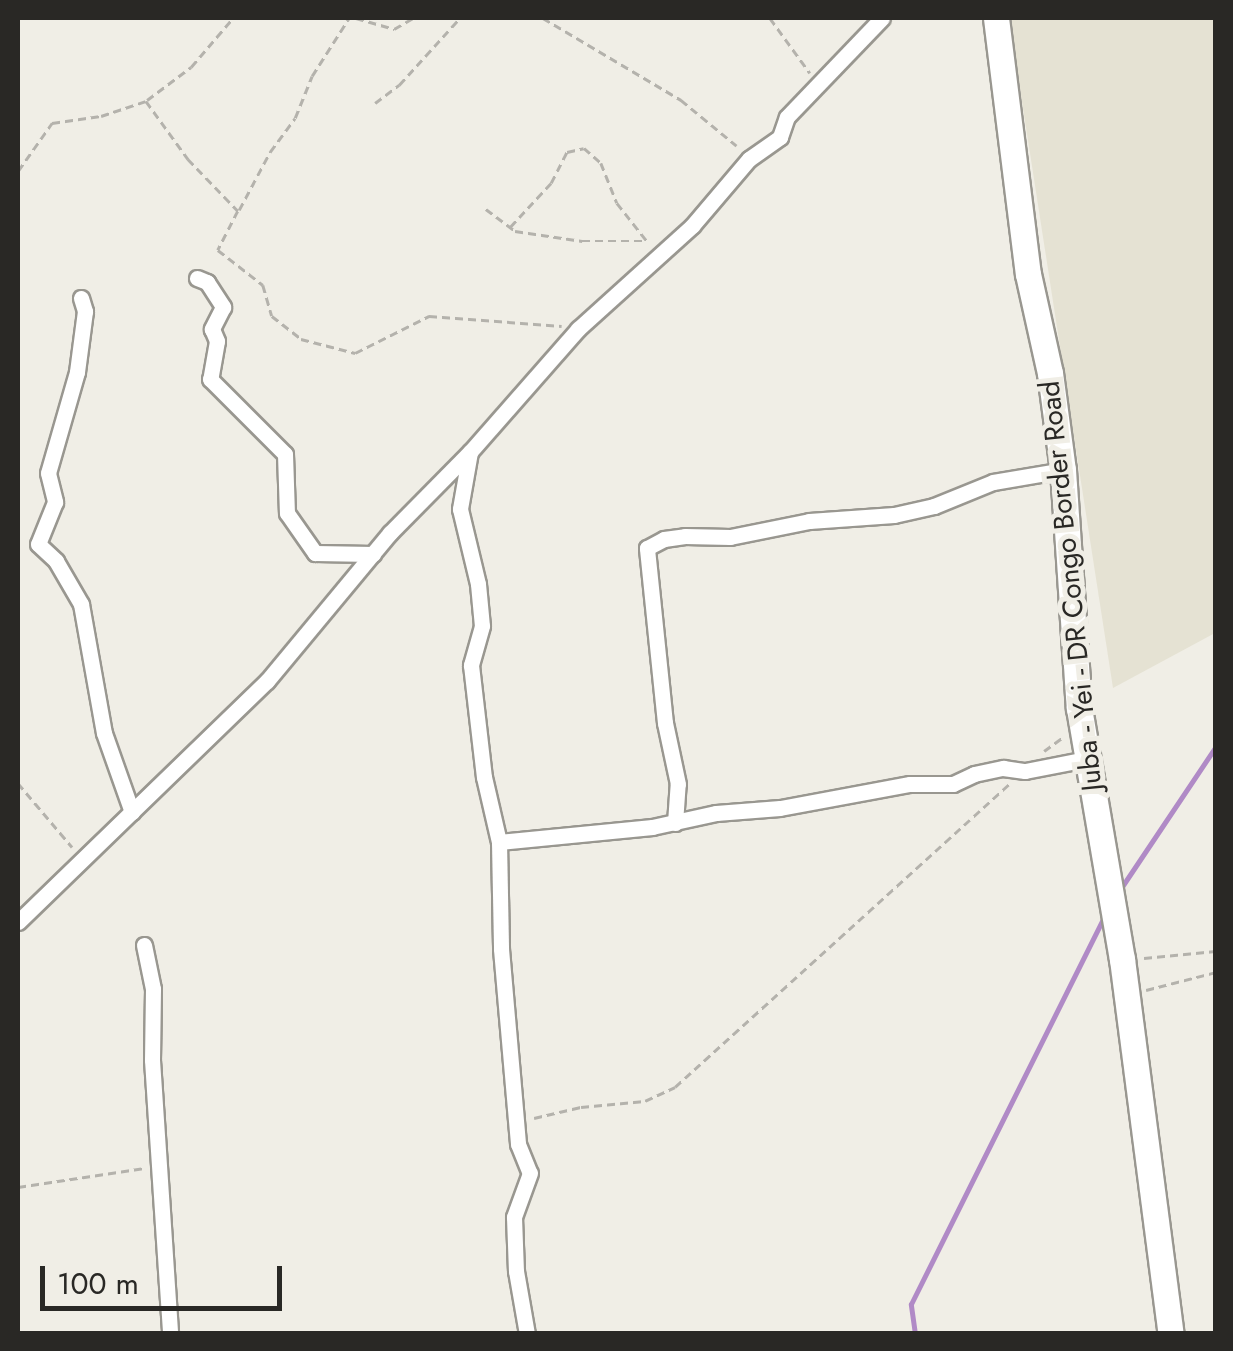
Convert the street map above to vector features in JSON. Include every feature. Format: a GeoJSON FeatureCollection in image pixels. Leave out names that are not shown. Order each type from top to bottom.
{"type":"FeatureCollection","features":[{"type":"Feature","properties":{"kind":"main road","name":"Juba - Yei - DR Congo Border Road"},"geometry":{"type":"LineString","coordinates":[[996,18],[1028,274],[1050,373],[1063,470],[1079,708],[1124,971],[1171,1334]]}},
{"type":"Feature","properties":{"kind":"street"},"geometry":{"type":"LineString","coordinates":[[18,922],[267,681],[372,554],[470,452],[578,329],[676,240],[749,160],[780,137],[787,117],[882,18]]}},
{"type":"Feature","properties":{"kind":"street"},"geometry":{"type":"LineString","coordinates":[[197,278],[207,282],[223,307],[212,330],[217,341],[210,379],[285,454],[287,512],[314,553],[372,554]]}},
{"type":"Feature","properties":{"kind":"street"},"geometry":{"type":"LineString","coordinates":[[81,298],[85,312],[77,372],[48,473],[55,502],[38,544],[56,561],[80,604],[104,733],[132,812]]}},
{"type":"Feature","properties":{"kind":"street"},"geometry":{"type":"LineString","coordinates":[[470,452],[460,510],[478,584],[482,626],[471,664],[484,777],[499,842],[501,950],[518,1144],[530,1174],[514,1217],[516,1271],[527,1334]]}},
{"type":"Feature","properties":{"kind":"street"},"geometry":{"type":"LineString","coordinates":[[675,822],[678,784],[666,724],[647,548],[664,539],[684,536],[730,537],[809,520],[894,515],[934,506],[993,482],[1063,470]]}},
{"type":"Feature","properties":{"kind":"street"},"geometry":{"type":"LineString","coordinates":[[499,842],[675,822],[910,784],[953,784],[974,774],[1003,768],[1026,771],[1086,759]]}},
{"type":"Feature","properties":{"kind":"street"},"geometry":{"type":"LineString","coordinates":[[144,944],[153,988],[152,1060],[162,1165],[170,1334]]}},
{"type":"Feature","properties":{"kind":"path"},"geometry":{"type":"LineString","coordinates":[[18,171],[52,123],[101,116],[146,101],[192,67],[233,18]]}},
{"type":"Feature","properties":{"kind":"path"},"geometry":{"type":"LineString","coordinates":[[349,18],[312,76],[296,118],[270,152],[218,250],[263,285],[272,316],[301,339],[355,353],[429,316],[539,321],[578,329]]}},
{"type":"Feature","properties":{"kind":"path"},"geometry":{"type":"LineString","coordinates":[[356,18],[394,29],[413,18]]}},
{"type":"Feature","properties":{"kind":"path"},"geometry":{"type":"LineString","coordinates":[[375,103],[399,86],[460,18]]}},
{"type":"Feature","properties":{"kind":"path"},"geometry":{"type":"LineString","coordinates":[[543,18],[709,119],[749,160]]}},
{"type":"Feature","properties":{"kind":"path"},"geometry":{"type":"LineString","coordinates":[[770,18],[817,87]]}},
{"type":"Feature","properties":{"kind":"path"},"geometry":{"type":"LineString","coordinates":[[146,101],[188,160],[238,211]]}},
{"type":"Feature","properties":{"kind":"path"},"geometry":{"type":"LineString","coordinates":[[510,227],[551,183],[567,152],[584,148],[601,163],[617,203],[647,241]]}},
{"type":"Feature","properties":{"kind":"path"},"geometry":{"type":"LineString","coordinates":[[486,208],[510,227],[582,241],[676,240]]}},
{"type":"Feature","properties":{"kind":"path"},"geometry":{"type":"LineString","coordinates":[[518,1116],[533,1119],[581,1107],[646,1101],[675,1086],[1061,739],[1079,708]]}},
{"type":"Feature","properties":{"kind":"path"},"geometry":{"type":"LineString","coordinates":[[18,784],[83,860]]}},
{"type":"Feature","properties":{"kind":"path"},"geometry":{"type":"LineString","coordinates":[[1124,971],[1216,951]]}},
{"type":"Feature","properties":{"kind":"path"},"geometry":{"type":"LineString","coordinates":[[1124,971],[1155,991],[1216,972]]}},
{"type":"Feature","properties":{"kind":"path"},"geometry":{"type":"LineString","coordinates":[[18,1187],[162,1165]]}},
{"type":"Feature","properties":{"kind":"shaded area"},"geometry":{"type":"Polygon","coordinates":[[[1009,18],[1215,18],[1215,633],[1113,688],[1009,18]]]}},
{"type":"Feature","properties":{"kind":"waterway"},"geometry":{"type":"LineString","coordinates":[[1119,891],[1216,746]]}},
{"type":"Feature","properties":{"kind":"waterway"},"geometry":{"type":"LineString","coordinates":[[915,1334],[911,1304],[1104,917]]}}]}
